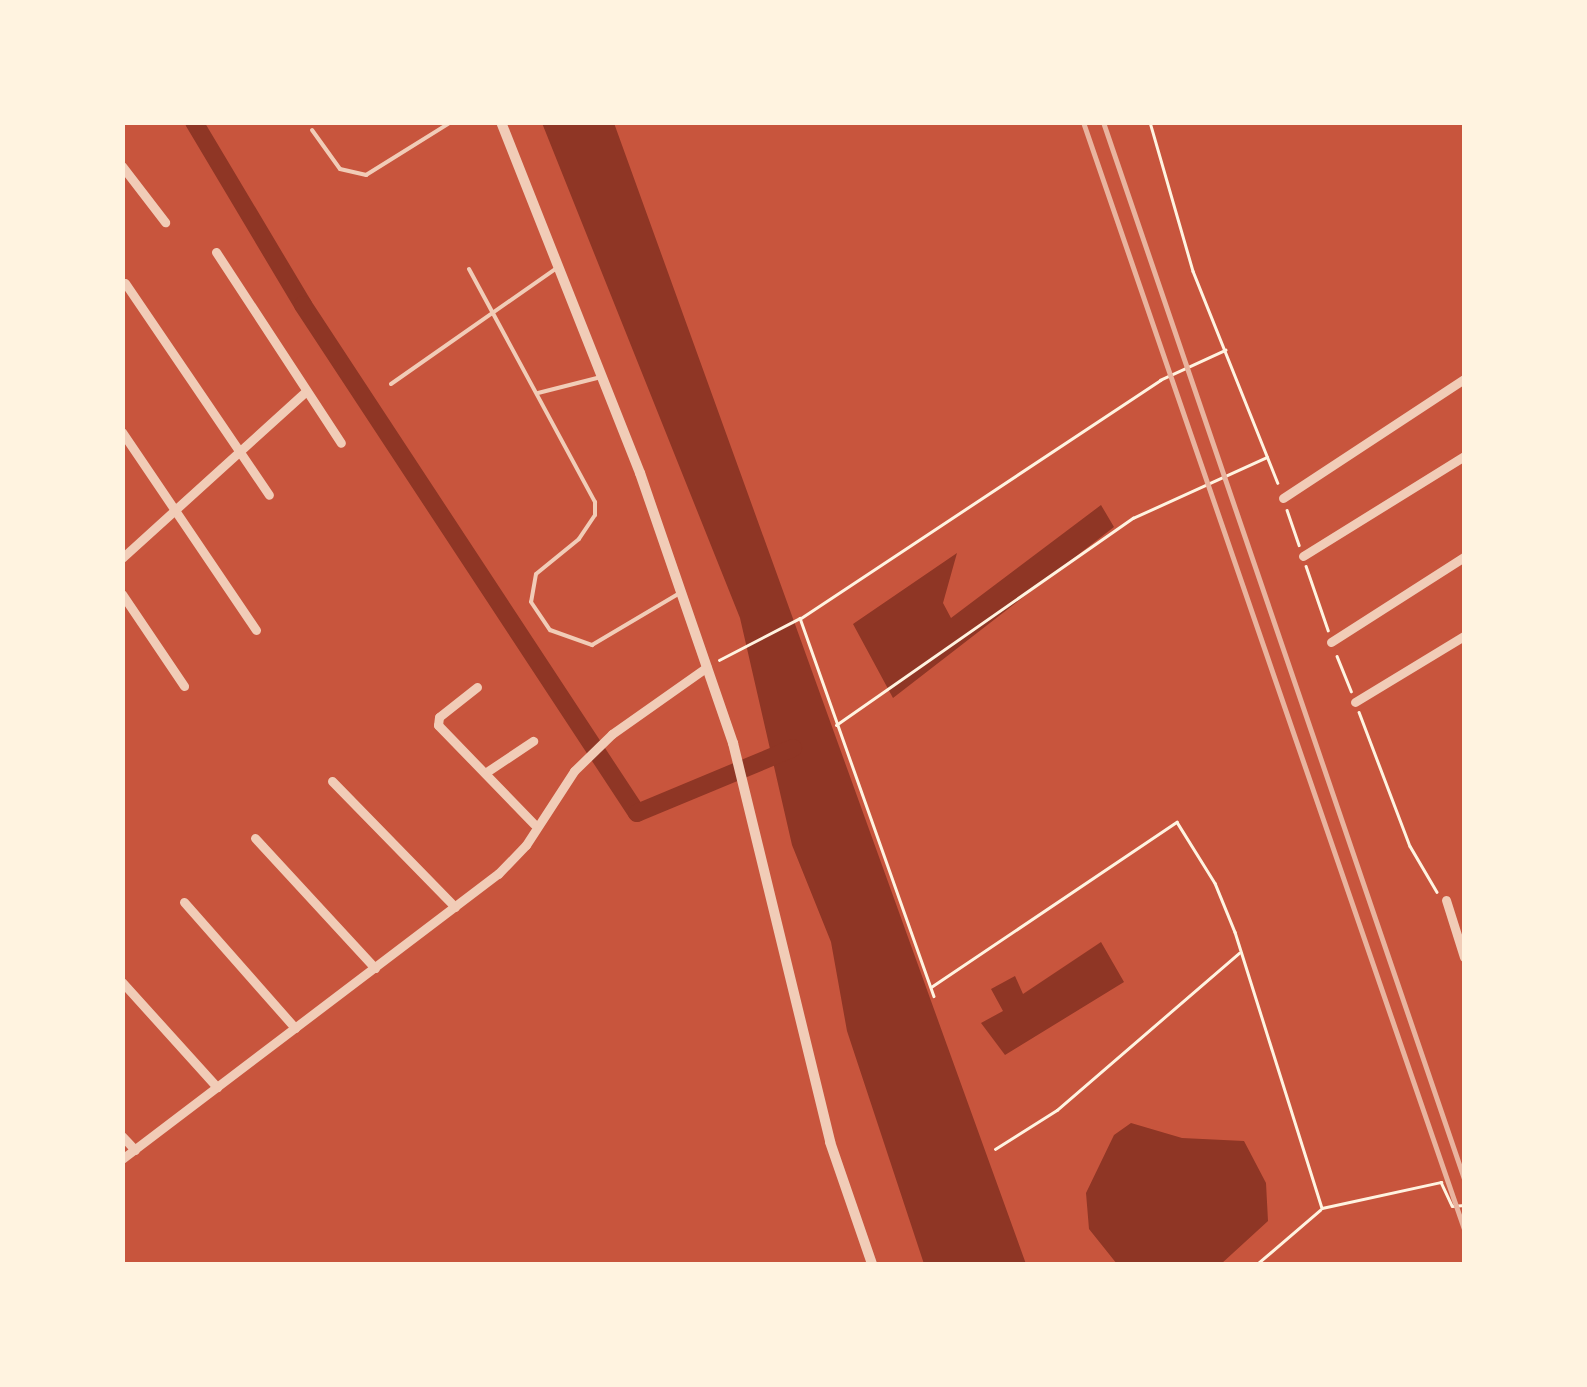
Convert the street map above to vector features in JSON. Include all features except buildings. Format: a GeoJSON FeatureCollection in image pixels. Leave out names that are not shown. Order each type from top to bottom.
{"type":"FeatureCollection","features":[{"type":"Feature","properties":{"kind":"street"},"geometry":{"type":"LineString","coordinates":[[501,122],[707,666],[732,743],[830,1142],[872,1264]]}},
{"type":"Feature","properties":{"kind":"street"},"geometry":{"type":"LineString","coordinates":[[122,166],[166,222]]}},
{"type":"Feature","properties":{"kind":"street"},"geometry":{"type":"LineString","coordinates":[[216,252],[342,443]]}},
{"type":"Feature","properties":{"kind":"street"},"geometry":{"type":"LineString","coordinates":[[124,283],[269,496]]}},
{"type":"Feature","properties":{"kind":"street"},"geometry":{"type":"LineString","coordinates":[[1283,498],[1464,379]]}},
{"type":"Feature","properties":{"kind":"street"},"geometry":{"type":"LineString","coordinates":[[122,558],[305,392]]}},
{"type":"Feature","properties":{"kind":"street"},"geometry":{"type":"LineString","coordinates":[[122,432],[256,630]]}},
{"type":"Feature","properties":{"kind":"street"},"geometry":{"type":"LineString","coordinates":[[1303,556],[1464,456]]}},
{"type":"Feature","properties":{"kind":"street"},"geometry":{"type":"LineString","coordinates":[[1331,642],[1464,557]]}},
{"type":"Feature","properties":{"kind":"street"},"geometry":{"type":"LineString","coordinates":[[122,594],[184,686]]}},
{"type":"Feature","properties":{"kind":"street"},"geometry":{"type":"LineString","coordinates":[[1356,702],[1464,636]]}},
{"type":"Feature","properties":{"kind":"street"},"geometry":{"type":"LineString","coordinates":[[122,1159],[454,907],[526,845],[534,824],[574,771],[612,734],[707,666]]}},
{"type":"Feature","properties":{"kind":"street"},"geometry":{"type":"LineString","coordinates":[[477,687],[437,721],[534,824]]}},
{"type":"Feature","properties":{"kind":"street"},"geometry":{"type":"LineString","coordinates":[[485,774],[532,741]]}},
{"type":"Feature","properties":{"kind":"street"},"geometry":{"type":"LineString","coordinates":[[332,781],[454,907]]}},
{"type":"Feature","properties":{"kind":"street"},"geometry":{"type":"LineString","coordinates":[[254,838],[374,968]]}},
{"type":"Feature","properties":{"kind":"street"},"geometry":{"type":"LineString","coordinates":[[1446,900],[1464,956]]}},
{"type":"Feature","properties":{"kind":"street"},"geometry":{"type":"LineString","coordinates":[[184,902],[295,1028]]}},
{"type":"Feature","properties":{"kind":"street"},"geometry":{"type":"LineString","coordinates":[[122,982],[217,1088]]}},
{"type":"Feature","properties":{"kind":"street"},"geometry":{"type":"LineString","coordinates":[[122,1136],[135,1150]]}},
{"type":"Feature","properties":{"kind":"lane"},"geometry":{"type":"LineString","coordinates":[[312,130],[340,169],[366,175],[451,122]]}},
{"type":"Feature","properties":{"kind":"lane"},"geometry":{"type":"LineString","coordinates":[[391,384],[558,268]]}},
{"type":"Feature","properties":{"kind":"lane"},"geometry":{"type":"LineString","coordinates":[[469,269],[595,502],[595,515],[579,539],[556,554],[531,586],[531,602],[550,630],[592,646],[681,592]]}},
{"type":"Feature","properties":{"kind":"lane"},"geometry":{"type":"LineString","coordinates":[[538,394],[601,378]]}},
{"type":"Feature","properties":{"kind":"path"},"geometry":{"type":"LineString","coordinates":[[1150,122],[1174,216],[1268,456],[1331,642],[1410,846],[1446,900]]}},
{"type":"Feature","properties":{"kind":"path"},"geometry":{"type":"LineString","coordinates":[[730,653],[797,618],[1160,380],[1228,348]]}},
{"type":"Feature","properties":{"kind":"path"},"geometry":{"type":"LineString","coordinates":[[836,725],[1133,518],[1268,456]]}},
{"type":"Feature","properties":{"kind":"path"},"geometry":{"type":"LineString","coordinates":[[797,618],[934,996]]}},
{"type":"Feature","properties":{"kind":"path"},"geometry":{"type":"LineString","coordinates":[[930,987],[1176,822],[1215,883],[1241,951],[1322,1208]]}},
{"type":"Feature","properties":{"kind":"path"},"geometry":{"type":"LineString","coordinates":[[995,1149],[1057,1110],[1241,951]]}},
{"type":"Feature","properties":{"kind":"path"},"geometry":{"type":"LineString","coordinates":[[1257,1264],[1322,1208],[1441,1182],[1452,1206],[1464,1205]]}},
{"type":"Feature","properties":{"kind":"shaded area"},"geometry":{"type":"Polygon","coordinates":[[[542,123],[614,123],[1026,1264],[924,1264],[847,1031],[831,942],[792,845],[740,618],[542,123]]]}},
{"type":"Feature","properties":{"kind":"shaded area"},"geometry":{"type":"Polygon","coordinates":[[[1101,505],[1114,527],[893,698],[853,624],[957,553],[943,603],[951,618],[1101,505]]]}},
{"type":"Feature","properties":{"kind":"shaded area"},"geometry":{"type":"Polygon","coordinates":[[[1101,942],[1124,982],[1005,1055],[981,1023],[1003,1011],[991,989],[1015,976],[1023,994],[1101,942]]]}},
{"type":"Feature","properties":{"kind":"shaded area"},"geometry":{"type":"Polygon","coordinates":[[[1131,1123],[1182,1138],[1244,1141],[1266,1183],[1268,1221],[1221,1264],[1117,1264],[1089,1229],[1086,1193],[1114,1135],[1131,1123]]]}},
{"type":"Feature","properties":{"kind":"waterway"},"geometry":{"type":"LineString","coordinates":[[194,122],[303,305],[637,813],[793,748]]}},
{"type":"Feature","properties":{"kind":"railway"},"geometry":{"type":"LineString","coordinates":[[1083,122],[1464,1229]]}},
{"type":"Feature","properties":{"kind":"railway"},"geometry":{"type":"LineString","coordinates":[[1103,122],[1464,1179]]}}]}
